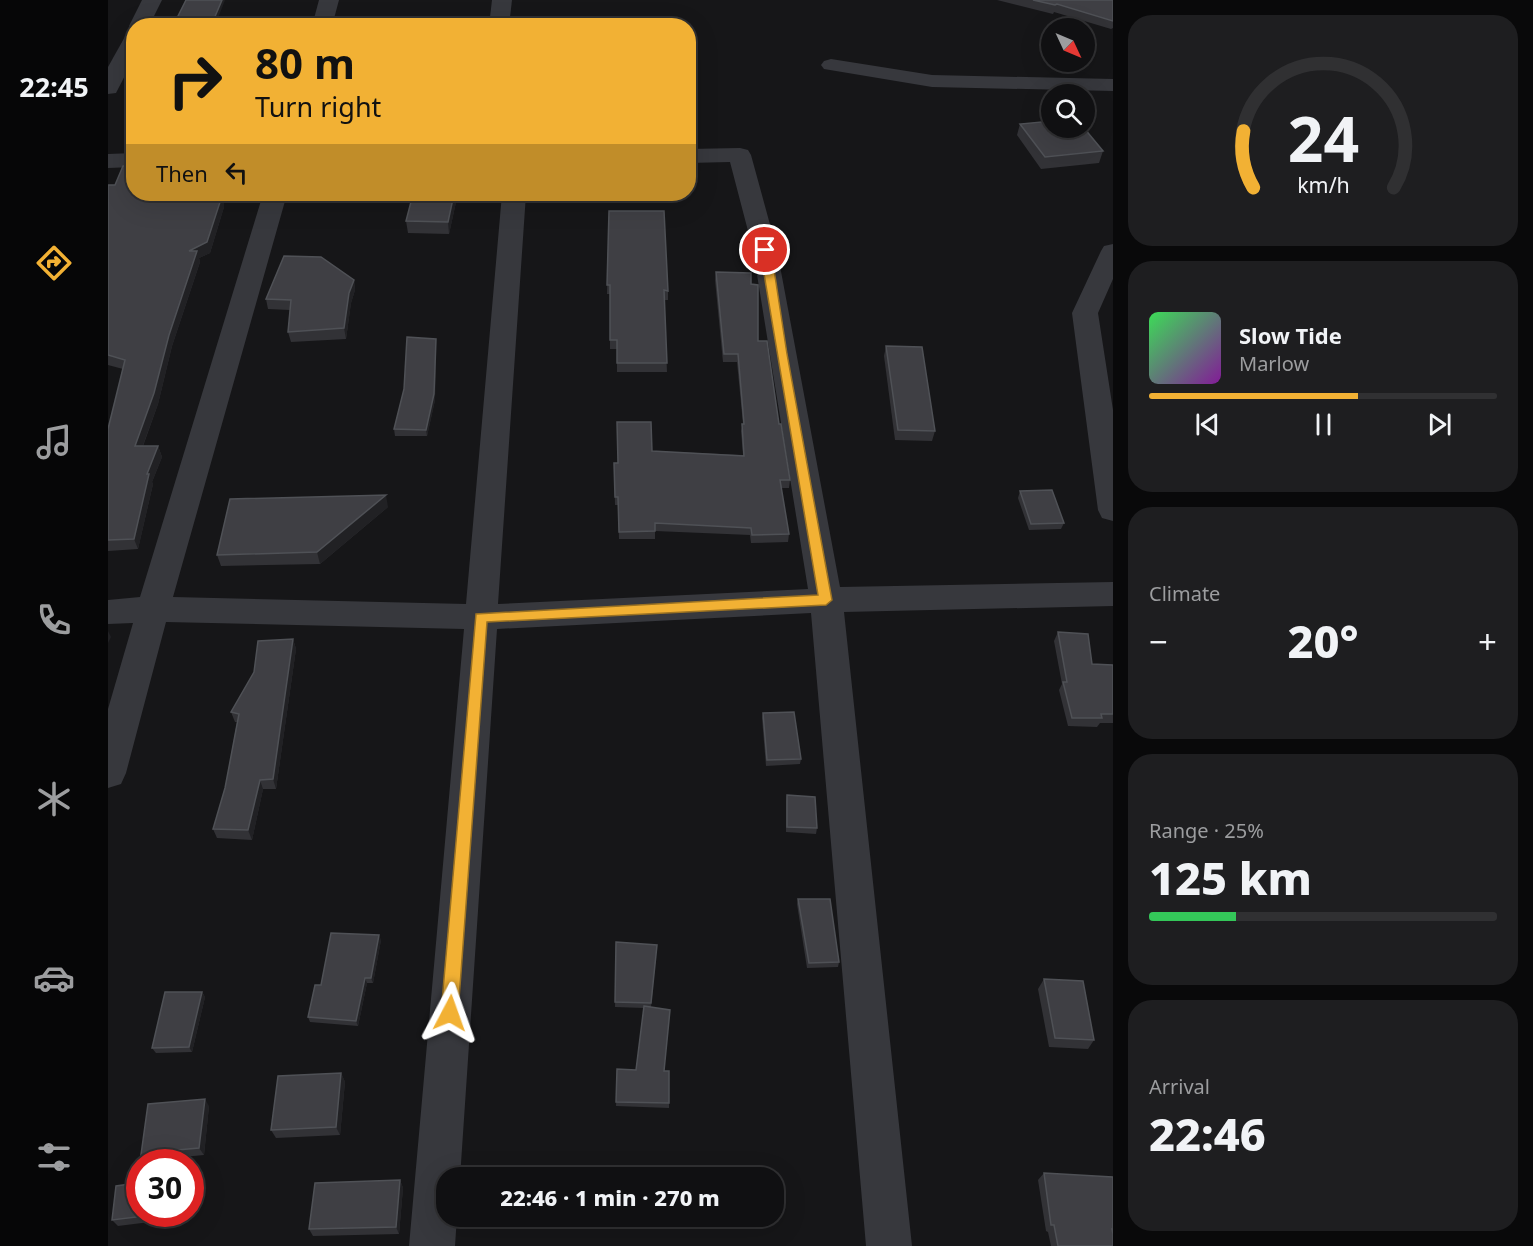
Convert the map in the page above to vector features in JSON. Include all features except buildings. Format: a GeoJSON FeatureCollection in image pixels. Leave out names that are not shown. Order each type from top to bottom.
{"type":"FeatureCollection","features":[{"type":"Feature","properties":{"kind":"street"},"geometry":{"type":"LineString","coordinates":[[143,18],[152,0]]}},
{"type":"Feature","properties":{"kind":"street"},"geometry":{"type":"LineString","coordinates":[[324,18],[329,0]]}},
{"type":"Feature","properties":{"kind":"street"},"geometry":{"type":"LineString","coordinates":[[500,18],[502,0]]}},
{"type":"Feature","properties":{"kind":"street"},"geometry":{"type":"LineString","coordinates":[[108,88],[126,53]]}},
{"type":"Feature","properties":{"kind":"street"},"geometry":{"type":"LineString","coordinates":[[831,65],[932,81],[1113,85]]}},
{"type":"Feature","properties":{"kind":"street"},"geometry":{"type":"LineString","coordinates":[[696,156],[740,155],[765,250],[826,600],[889,1246]]}},
{"type":"Feature","properties":{"kind":"street"},"geometry":{"type":"LineString","coordinates":[[108,161],[126,160]]}},
{"type":"Feature","properties":{"kind":"street"},"geometry":{"type":"LineString","coordinates":[[108,773],[153,609],[273,201]]}},
{"type":"Feature","properties":{"kind":"street"},"geometry":{"type":"LineString","coordinates":[[432,1246],[513,201]]}},
{"type":"Feature","properties":{"kind":"street"},"geometry":{"type":"LineString","coordinates":[[1113,251],[1085,313],[1113,510]]}},
{"type":"Feature","properties":{"kind":"street"},"geometry":{"type":"LineString","coordinates":[[108,612],[153,609],[480,617],[826,600],[1113,594]]}},
{"type":"Feature","properties":{"kind":"route"},"geometry":{"type":"LineString","coordinates":[[450,1013],[480,617],[826,600],[765,250]]}}]}
